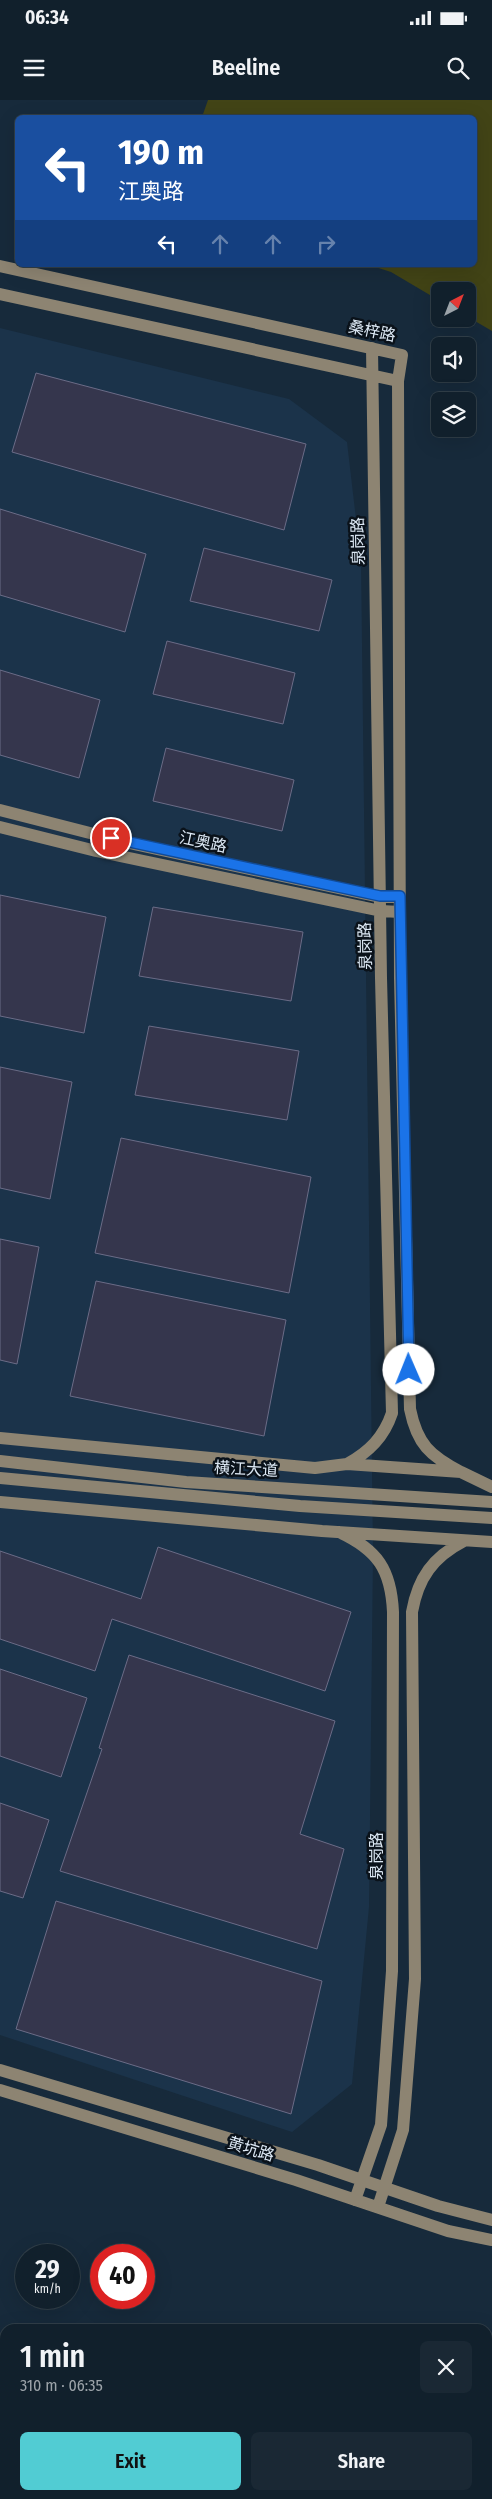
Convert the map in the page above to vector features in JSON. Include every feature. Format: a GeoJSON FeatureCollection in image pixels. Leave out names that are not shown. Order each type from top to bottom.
{"type":"FeatureCollection","features":[{"type":"Feature","properties":{"kind":"street","name":"桑梓路"},"geometry":{"type":"LineString","coordinates":[[0,266],[402,355],[398,381]]}},
{"type":"Feature","properties":{"kind":"street"},"geometry":{"type":"LineString","coordinates":[[0,294],[398,381],[400,912],[410,1409],[413,1426],[426,1449],[437,1459],[492,1487]]}},
{"type":"Feature","properties":{"kind":"street","name":"泉岗路"},"geometry":{"type":"LineString","coordinates":[[347,1464],[374,1446],[388,1425],[392,1409],[380,896],[372,348]]}},
{"type":"Feature","properties":{"kind":"street","name":"江奥路"},"geometry":{"type":"LineString","coordinates":[[0,810],[129,843],[380,896],[400,896]]}},
{"type":"Feature","properties":{"kind":"street","name":"江奥路"},"geometry":{"type":"LineString","coordinates":[[0,826],[96,852],[381,911],[400,912]]}},
{"type":"Feature","properties":{"kind":"street"},"geometry":{"type":"LineString","coordinates":[[392,1409],[410,1409]]}},
{"type":"Feature","properties":{"kind":"street"},"geometry":{"type":"LineString","coordinates":[[0,1438],[315,1468],[347,1464],[461,1472]]}},
{"type":"Feature","properties":{"kind":"street","name":"横江大道"},"geometry":{"type":"LineString","coordinates":[[0,1461],[186,1482],[492,1502]]}},
{"type":"Feature","properties":{"kind":"street"},"geometry":{"type":"LineString","coordinates":[[294,1466],[294,1488]]}},
{"type":"Feature","properties":{"kind":"street","name":"横江大道"},"geometry":{"type":"LineString","coordinates":[[0,1478],[300,1506],[492,1518]]}},
{"type":"Feature","properties":{"kind":"street"},"geometry":{"type":"LineString","coordinates":[[0,1502],[300,1529],[492,1542]]}},
{"type":"Feature","properties":{"kind":"street"},"geometry":{"type":"LineString","coordinates":[[300,1506],[300,1529]]}},
{"type":"Feature","properties":{"kind":"street","name":"泉岗路"},"geometry":{"type":"LineString","coordinates":[[339,1532],[360,1541],[383,1567],[392,1595],[394,1612],[392,1971],[381,2124],[355,2200]]}},
{"type":"Feature","properties":{"kind":"street"},"geometry":{"type":"LineString","coordinates":[[378,2208],[386,2189],[403,2130],[414,1979],[412,1612],[419,1584],[426,1570],[448,1549],[464,1541]]}},
{"type":"Feature","properties":{"kind":"street"},"geometry":{"type":"LineString","coordinates":[[394,1612],[412,1612]]}},
{"type":"Feature","properties":{"kind":"street","name":"黄坑路"},"geometry":{"type":"LineString","coordinates":[[0,2070],[362,2180],[438,2206],[492,2220]]}},
{"type":"Feature","properties":{"kind":"street","name":"黄坑路"},"geometry":{"type":"LineString","coordinates":[[0,2090],[355,2200],[448,2231],[492,2240]]}},
{"type":"Feature","properties":{"kind":"shaded area"},"geometry":{"type":"Polygon","coordinates":[[[208,100],[492,100],[492,331],[476,322],[476,282],[431,282],[431,296],[391,272],[375,267],[477,267],[477,115],[203,115],[208,100]]]}},
{"type":"Feature","properties":{"kind":"shaded area"},"geometry":{"type":"Polygon","coordinates":[[[0,328],[289,399],[347,442],[361,562],[373,1553],[369,1907],[352,2084],[292,2132],[0,2035],[0,328]]]}},
{"type":"Feature","properties":{"kind":"building"},"geometry":{"type":"Polygon","coordinates":[[[36,373],[306,444],[284,530],[12,452],[36,373]]]}},
{"type":"Feature","properties":{"kind":"building"},"geometry":{"type":"Polygon","coordinates":[[[0,509],[146,554],[125,632],[0,595],[0,509]]]}},
{"type":"Feature","properties":{"kind":"building"},"geometry":{"type":"Polygon","coordinates":[[[204,548],[332,580],[319,631],[190,601],[204,548]]]}},
{"type":"Feature","properties":{"kind":"building"},"geometry":{"type":"Polygon","coordinates":[[[167,641],[295,673],[283,724],[153,694],[167,641]]]}},
{"type":"Feature","properties":{"kind":"building"},"geometry":{"type":"Polygon","coordinates":[[[0,670],[100,700],[79,778],[0,755],[0,670]]]}},
{"type":"Feature","properties":{"kind":"building"},"geometry":{"type":"Polygon","coordinates":[[[166,748],[294,780],[282,831],[153,801],[166,748]]]}},
{"type":"Feature","properties":{"kind":"building"},"geometry":{"type":"Polygon","coordinates":[[[0,895],[106,917],[84,1033],[0,1016],[0,895]]]}},
{"type":"Feature","properties":{"kind":"building"},"geometry":{"type":"Polygon","coordinates":[[[153,907],[303,932],[291,1001],[139,976],[153,907]]]}},
{"type":"Feature","properties":{"kind":"building"},"geometry":{"type":"Polygon","coordinates":[[[149,1026],[299,1051],[287,1120],[135,1095],[149,1026]]]}},
{"type":"Feature","properties":{"kind":"building"},"geometry":{"type":"Polygon","coordinates":[[[0,1067],[72,1082],[50,1199],[0,1188],[0,1067]]]}},
{"type":"Feature","properties":{"kind":"building"},"geometry":{"type":"Polygon","coordinates":[[[121,1138],[311,1177],[289,1293],[95,1253],[121,1138]]]}},
{"type":"Feature","properties":{"kind":"building"},"geometry":{"type":"Polygon","coordinates":[[[0,1239],[39,1247],[17,1364],[0,1360],[0,1239]]]}},
{"type":"Feature","properties":{"kind":"building"},"geometry":{"type":"Polygon","coordinates":[[[96,1281],[286,1320],[264,1436],[70,1396],[96,1281]]]}},
{"type":"Feature","properties":{"kind":"building"},"geometry":{"type":"Polygon","coordinates":[[[158,1547],[351,1612],[325,1691],[112,1619],[95,1671],[0,1639],[0,1551],[141,1599],[158,1547]]]}},
{"type":"Feature","properties":{"kind":"building"},"geometry":{"type":"Polygon","coordinates":[[[129,1655],[335,1721],[300,1834],[344,1849],[317,1949],[60,1871],[102,1749],[99,1748],[129,1655]]]}},
{"type":"Feature","properties":{"kind":"building"},"geometry":{"type":"Polygon","coordinates":[[[0,1669],[87,1698],[61,1777],[0,1756],[0,1669]]]}},
{"type":"Feature","properties":{"kind":"building"},"geometry":{"type":"Polygon","coordinates":[[[0,1803],[49,1820],[23,1898],[0,1891],[0,1803]]]}},
{"type":"Feature","properties":{"kind":"building"},"geometry":{"type":"Polygon","coordinates":[[[56,1901],[322,1981],[291,2114],[16,2029],[56,1901]]]}},
{"type":"Feature","properties":{"kind":"route"},"geometry":{"type":"LineString","coordinates":[[111,838],[380,896],[400,896],[400,978],[409,1370]]}}]}
